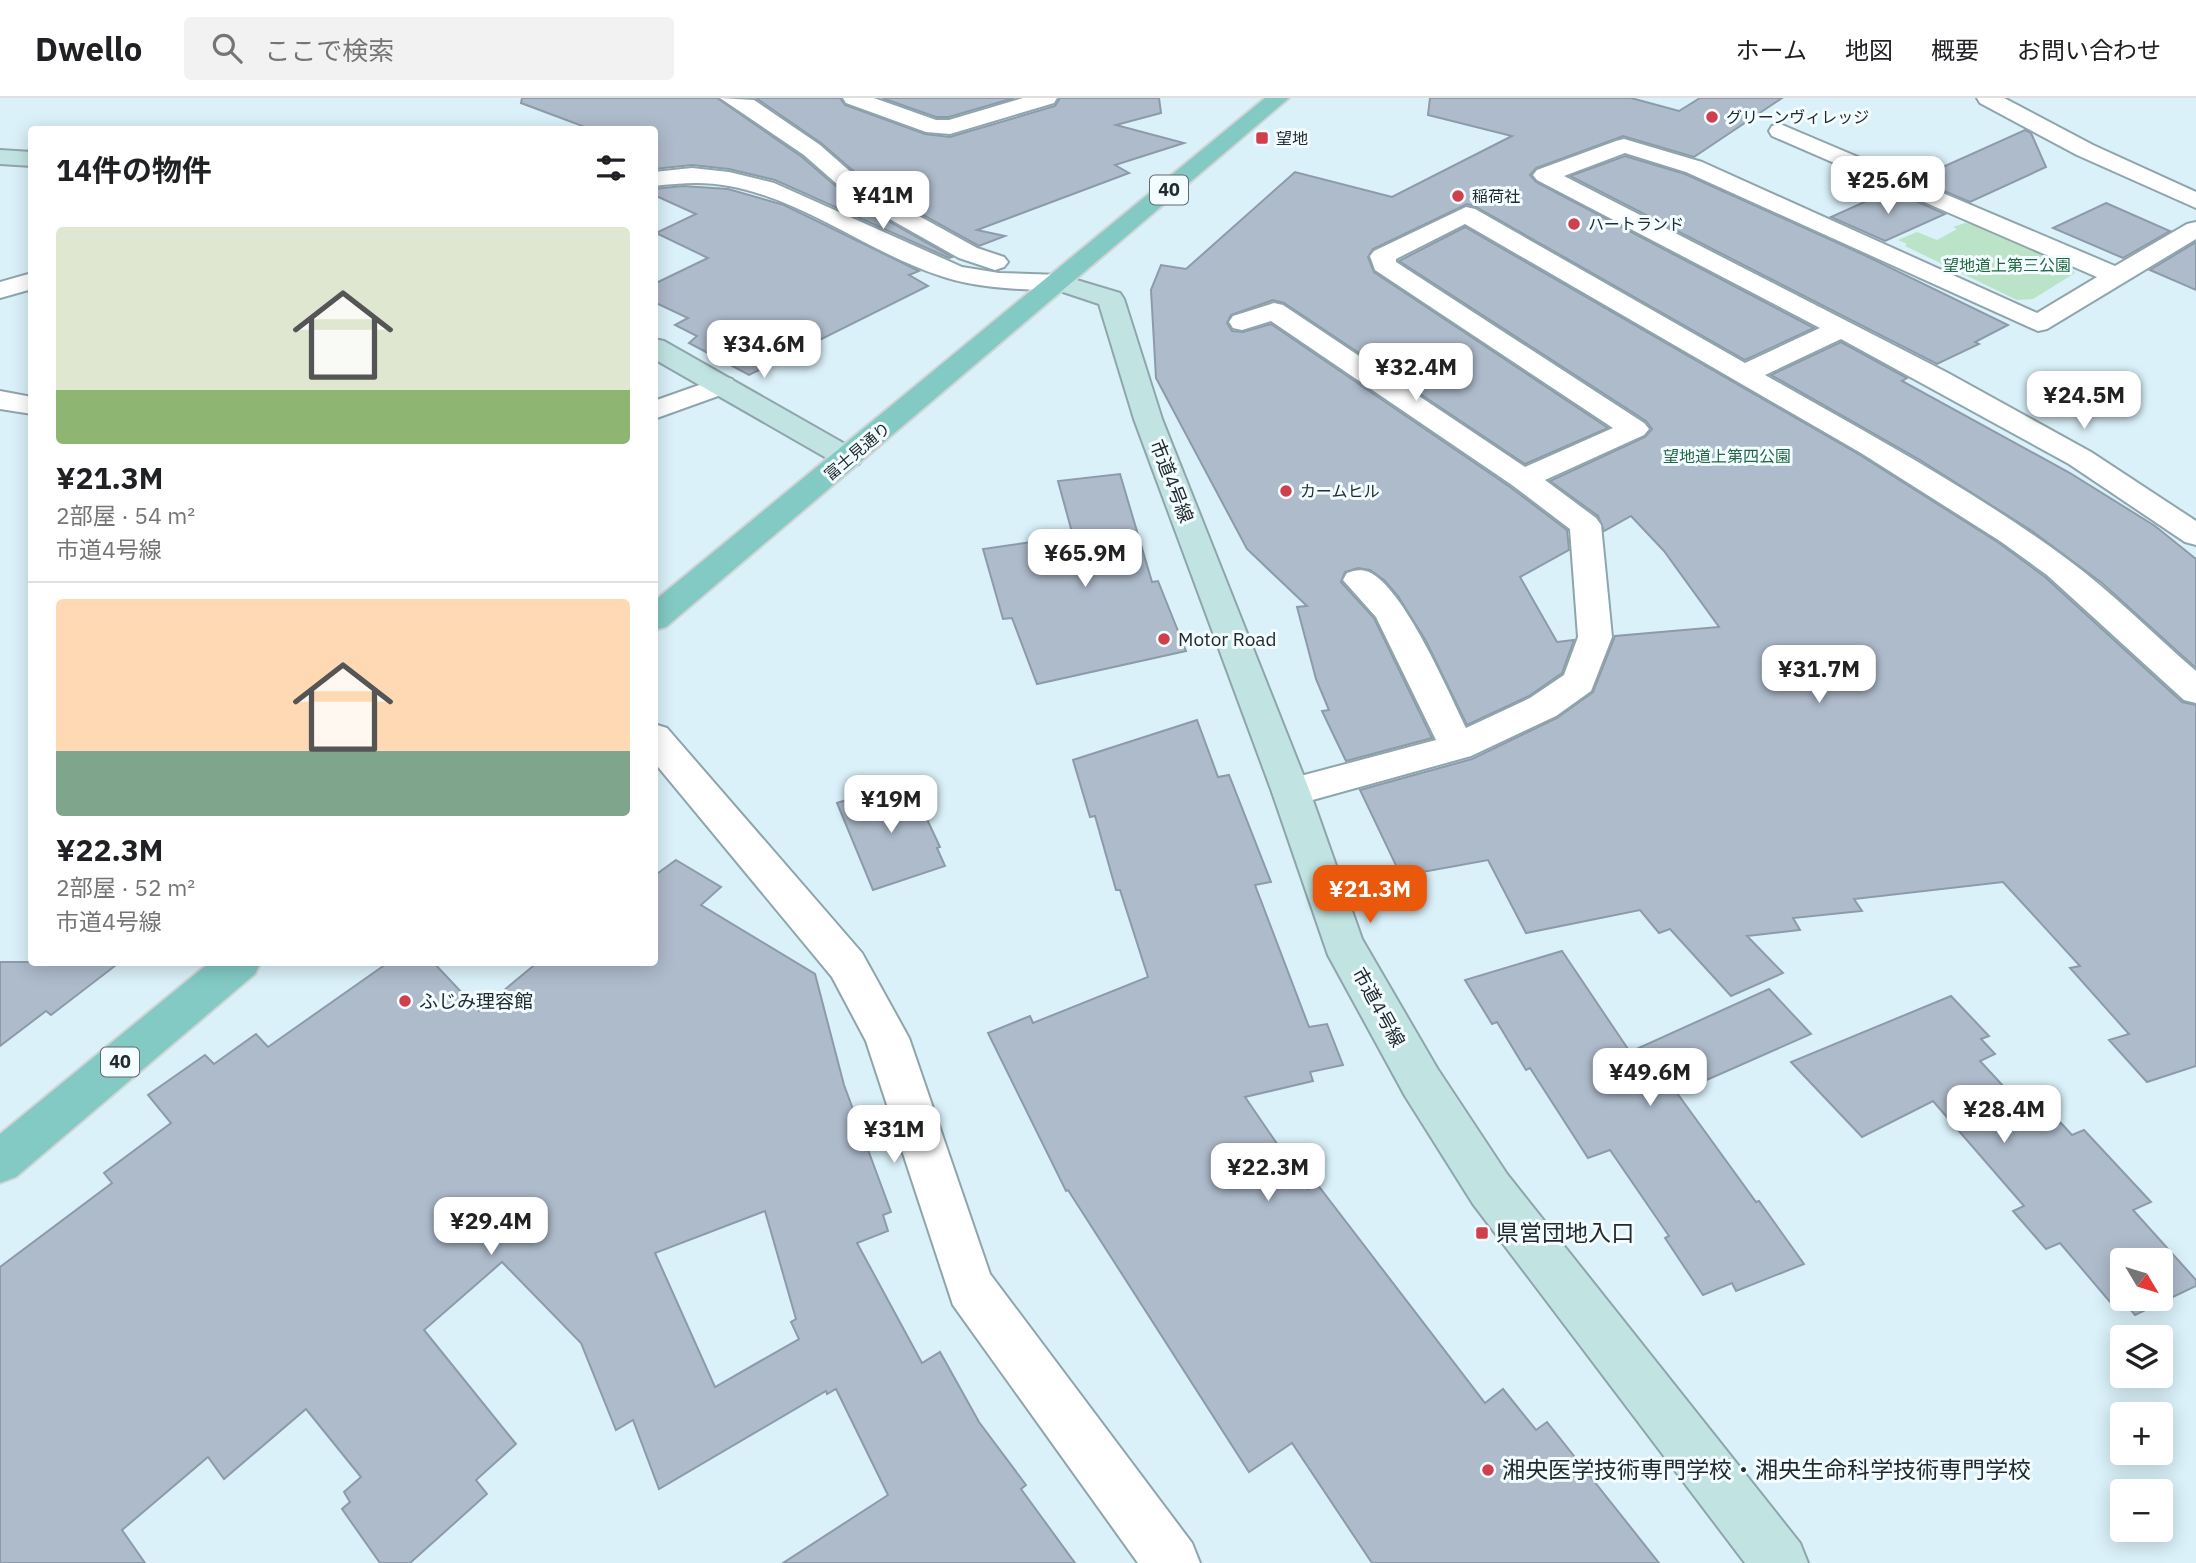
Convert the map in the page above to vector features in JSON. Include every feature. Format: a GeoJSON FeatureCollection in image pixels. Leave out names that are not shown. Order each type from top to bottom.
{"type":"FeatureCollection","features":[{"type":"Feature","properties":{"kind":"main road","name":"40"},"geometry":{"type":"LineString","coordinates":[[1060,283],[1278,98]]}},
{"type":"Feature","properties":{"kind":"main road","name":"富士見通り"},"geometry":{"type":"LineString","coordinates":[[658,616],[1060,283]]}},
{"type":"Feature","properties":{"kind":"main road","name":"40"},"geometry":{"type":"LineString","coordinates":[[0,1161],[235,966]]}},
{"type":"Feature","properties":{"kind":"street"},"geometry":{"type":"LineString","coordinates":[[854,98],[934,127],[950,128],[1046,98]]}},
{"type":"Feature","properties":{"kind":"street"},"geometry":{"type":"LineString","coordinates":[[1988,98],[2085,150],[2196,201]]}},
{"type":"Feature","properties":{"kind":"street"},"geometry":{"type":"LineString","coordinates":[[745,100],[812,150],[862,194],[968,253],[1060,283]]}},
{"type":"Feature","properties":{"kind":"street"},"geometry":{"type":"LineString","coordinates":[[1780,131],[1955,216],[2118,278]]}},
{"type":"Feature","properties":{"kind":"street"},"geometry":{"type":"LineString","coordinates":[[2196,229],[2118,278],[2038,323],[1694,167],[1624,146],[1545,175],[1841,328],[2080,458],[2196,535]]}},
{"type":"Feature","properties":{"kind":"street"},"geometry":{"type":"LineString","coordinates":[[0,157],[28,159]]}},
{"type":"Feature","properties":{"kind":"street"},"geometry":{"type":"LineString","coordinates":[[658,179],[724,177],[769,189],[941,268],[978,278],[1060,283]]}},
{"type":"Feature","properties":{"kind":"street"},"geometry":{"type":"LineString","coordinates":[[1523,479],[1634,429],[1384,265],[1383,256],[1466,215],[1871,447],[2011,534],[2058,568],[2196,691]]}},
{"type":"Feature","properties":{"kind":"street"},"geometry":{"type":"LineString","coordinates":[[0,290],[28,282]]}},
{"type":"Feature","properties":{"kind":"street","name":"市道4号線"},"geometry":{"type":"LineString","coordinates":[[1060,283],[1111,299],[1148,419],[1291,792],[1343,943],[1421,1082],[1490,1189],[1780,1563]]}},
{"type":"Feature","properties":{"kind":"street"},"geometry":{"type":"LineString","coordinates":[[1242,323],[1274,311],[1523,479],[1585,525],[1595,636],[1579,682],[1543,707],[1458,747],[1291,792]]}},
{"type":"Feature","properties":{"kind":"street"},"geometry":{"type":"LineString","coordinates":[[1744,374],[1841,328]]}},
{"type":"Feature","properties":{"kind":"street"},"geometry":{"type":"LineString","coordinates":[[658,349],[848,458]]}},
{"type":"Feature","properties":{"kind":"street"},"geometry":{"type":"LineString","coordinates":[[658,409],[722,385]]}},
{"type":"Feature","properties":{"kind":"street"},"geometry":{"type":"LineString","coordinates":[[0,400],[28,405]]}},
{"type":"Feature","properties":{"kind":"street"},"geometry":{"type":"LineString","coordinates":[[1359,580],[1390,611],[1458,747]]}},
{"type":"Feature","properties":{"kind":"street"},"geometry":{"type":"LineString","coordinates":[[658,742],[847,965],[887,1038],[971,1288],[1172,1563]]}},
{"type":"Feature","properties":{"kind":"green space","name":"望地道上第三公園"},"geometry":{"type":"Polygon","coordinates":[[[1965,223],[1981,224],[2067,263],[2075,273],[2033,299],[2017,300],[1905,246],[1907,244],[1898,240],[1917,232],[1937,240],[1957,229],[1953,227],[1965,223]]]}},
{"type":"Feature","properties":{"kind":"building"},"geometry":{"type":"Polygon","coordinates":[[[522,98],[717,98],[802,157],[853,201],[952,257],[949,258],[775,180],[729,169],[692,165],[658,169],[658,126],[582,126],[521,103],[522,98]]]}},
{"type":"Feature","properties":{"kind":"building"},"geometry":{"type":"Polygon","coordinates":[[[756,98],[840,98],[845,105],[925,134],[950,137],[1055,106],[1060,98],[1159,98],[1161,113],[1116,125],[1184,143],[1115,165],[1129,173],[977,230],[1005,236],[979,246],[872,187],[821,143],[756,98]]]}},
{"type":"Feature","properties":{"kind":"building"},"geometry":{"type":"Polygon","coordinates":[[[882,98],[1014,98],[949,117],[936,117],[882,98]]]}},
{"type":"Feature","properties":{"kind":"building"},"geometry":{"type":"Polygon","coordinates":[[[1430,98],[1631,98],[1679,111],[1700,98],[1782,98],[1694,157],[1623,136],[1536,168],[1530,175],[1536,182],[1814,328],[1745,360],[1467,204],[1373,249],[1368,257],[1374,272],[1608,428],[1525,464],[1284,303],[1273,300],[1231,315],[1227,323],[1232,331],[1243,332],[1271,324],[1510,487],[1567,530],[1569,550],[1520,577],[1557,642],[1574,640],[1562,673],[1529,696],[1467,725],[1426,641],[1398,596],[1384,580],[1370,570],[1358,568],[1345,572],[1341,582],[1374,618],[1432,738],[1346,761],[1322,711],[1329,710],[1316,679],[1297,607],[1307,606],[1247,549],[1156,378],[1151,290],[1161,265],[1186,269],[1295,172],[1392,197],[1512,136],[1428,115],[1430,98]]]}},
{"type":"Feature","properties":{"kind":"building"},"geometry":{"type":"Polygon","coordinates":[[[2025,130],[2031,133],[2046,167],[1970,202],[1916,179],[2025,130]]]}},
{"type":"Feature","properties":{"kind":"building"},"geometry":{"type":"Polygon","coordinates":[[[1625,156],[1685,174],[1860,253],[2008,325],[1975,342],[1979,344],[1937,364],[1570,176],[1625,156]]]}},
{"type":"Feature","properties":{"kind":"building"},"geometry":{"type":"Polygon","coordinates":[[[683,186],[728,189],[784,205],[919,271],[909,275],[928,286],[749,375],[689,343],[697,336],[675,325],[688,318],[658,304],[658,282],[708,258],[658,234],[696,214],[658,197],[658,189],[683,186]]]}},
{"type":"Feature","properties":{"kind":"building"},"geometry":{"type":"Polygon","coordinates":[[[1891,190],[1945,214],[1885,241],[1831,217],[1891,190]]]}},
{"type":"Feature","properties":{"kind":"building"},"geometry":{"type":"Polygon","coordinates":[[[2106,203],[2170,231],[2123,258],[2053,228],[2106,203]]]}},
{"type":"Feature","properties":{"kind":"building"},"geometry":{"type":"Polygon","coordinates":[[[1465,227],[1860,455],[1999,543],[2045,577],[2182,702],[2196,705],[2196,1066],[2147,1082],[2109,1040],[2129,1034],[2070,968],[2080,966],[2003,882],[1854,899],[1862,911],[1793,918],[1800,930],[1747,936],[1783,973],[1731,996],[1670,929],[1659,933],[1640,910],[1526,933],[1488,860],[1401,876],[1360,790],[1472,759],[1557,718],[1593,692],[1615,636],[1719,627],[1664,551],[1631,516],[1604,531],[1598,516],[1550,481],[1645,437],[1652,429],[1646,421],[1399,261],[1465,227]]]}},
{"type":"Feature","properties":{"kind":"building"},"geometry":{"type":"Polygon","coordinates":[[[2196,242],[2196,290],[2150,270],[2196,242]]]}},
{"type":"Feature","properties":{"kind":"building"},"geometry":{"type":"Polygon","coordinates":[[[1841,342],[1907,378],[1902,381],[2070,473],[2155,526],[2196,559],[2196,668],[2102,583],[2032,531],[1920,460],[1771,375],[1841,342]]]}},
{"type":"Feature","properties":{"kind":"building"},"geometry":{"type":"Polygon","coordinates":[[[1120,474],[1152,582],[1158,581],[1186,651],[1037,684],[1012,618],[1003,619],[983,549],[1073,536],[1058,481],[1120,474]]]}},
{"type":"Feature","properties":{"kind":"building"},"geometry":{"type":"Polygon","coordinates":[[[1197,720],[1218,777],[1229,775],[1271,882],[1255,885],[1309,1027],[1327,1024],[1343,1065],[1310,1072],[1313,1081],[1245,1097],[1308,1189],[1317,1184],[1485,1403],[1503,1389],[1536,1430],[1547,1422],[1659,1563],[1372,1563],[1292,1443],[1249,1472],[1068,1190],[1066,1191],[988,1033],[1030,1016],[1033,1023],[1148,977],[1120,890],[1116,890],[1095,816],[1090,817],[1073,760],[1197,720]]]}},
{"type":"Feature","properties":{"kind":"building"},"geometry":{"type":"Polygon","coordinates":[[[909,781],[940,847],[937,848],[945,866],[873,890],[837,803],[909,781]]]}},
{"type":"Feature","properties":{"kind":"building"},"geometry":{"type":"Polygon","coordinates":[[[676,860],[721,887],[701,905],[815,974],[844,1085],[891,1212],[883,1215],[888,1231],[857,1243],[922,1363],[940,1352],[979,1422],[1026,1485],[1021,1489],[1075,1563],[783,1563],[888,1495],[836,1389],[827,1394],[826,1391],[659,1489],[633,1420],[616,1430],[581,1343],[502,1262],[424,1330],[516,1444],[476,1480],[487,1494],[410,1563],[380,1563],[342,1509],[350,1502],[344,1492],[361,1477],[306,1409],[224,1479],[208,1457],[122,1530],[145,1563],[0,1563],[0,1267],[112,1183],[104,1173],[171,1123],[148,1095],[205,1055],[214,1064],[256,1034],[268,1047],[383,966],[437,966],[479,1011],[533,966],[658,966],[658,873],[676,860]],[[765,1211],[655,1253],[715,1387],[799,1339],[791,1322],[796,1319],[765,1211]]]}},
{"type":"Feature","properties":{"kind":"building"},"geometry":{"type":"Polygon","coordinates":[[[1562,951],[1630,1052],[1769,989],[1811,1034],[1677,1093],[1804,1264],[1736,1291],[1732,1283],[1703,1295],[1665,1238],[1669,1236],[1610,1150],[1588,1158],[1530,1068],[1526,1070],[1497,1022],[1492,1024],[1465,980],[1562,951]]]}},
{"type":"Feature","properties":{"kind":"building"},"geometry":{"type":"Polygon","coordinates":[[[0,962],[28,962],[28,966],[115,966],[51,1015],[46,1011],[0,1046],[0,962]]]}},
{"type":"Feature","properties":{"kind":"building"},"geometry":{"type":"Polygon","coordinates":[[[1951,996],[1989,1036],[1981,1039],[1995,1054],[1980,1061],[2044,1130],[2061,1123],[2072,1135],[2084,1130],[2151,1202],[2133,1210],[2167,1248],[2110,1248],[2110,1302],[2060,1243],[2046,1249],[2013,1211],[2024,1206],[1933,1101],[1862,1137],[1791,1062],[1951,996]]]}},
{"type":"Feature","properties":{"kind":"building"},"geometry":{"type":"Polygon","coordinates":[[[2174,1256],[2196,1280],[2196,1286],[2174,1296],[2174,1256]]]}},
{"type":"Feature","properties":{"kind":"place","name":"グリーンヴィレッジ"},"geometry":{"type":"Point","coordinates":[1712,117]}},
{"type":"Feature","properties":{"kind":"place","name":"望地"},"geometry":{"type":"Point","coordinates":[1262,138]}},
{"type":"Feature","properties":{"kind":"place","name":"稲荷社"},"geometry":{"type":"Point","coordinates":[1458,196]}},
{"type":"Feature","properties":{"kind":"place","name":"ハートランド"},"geometry":{"type":"Point","coordinates":[1574,224]}},
{"type":"Feature","properties":{"kind":"place","name":"カームヒル"},"geometry":{"type":"Point","coordinates":[1286,491]}},
{"type":"Feature","properties":{"kind":"place","name":"Motor Road"},"geometry":{"type":"Point","coordinates":[1164,639]}},
{"type":"Feature","properties":{"kind":"place","name":"ふじみ理容館"},"geometry":{"type":"Point","coordinates":[405,1001]}},
{"type":"Feature","properties":{"kind":"place","name":"県営団地入口"},"geometry":{"type":"Point","coordinates":[1482,1233]}},
{"type":"Feature","properties":{"kind":"place","name":"湘央医学技術専門学校・湘央生命科学技術専門学校"},"geometry":{"type":"Point","coordinates":[1488,1470]}},
{"type":"Feature","properties":{"kind":"park label","name":"望地道上第四公園"},"geometry":{"type":"Point","coordinates":[1727,456]}}]}
